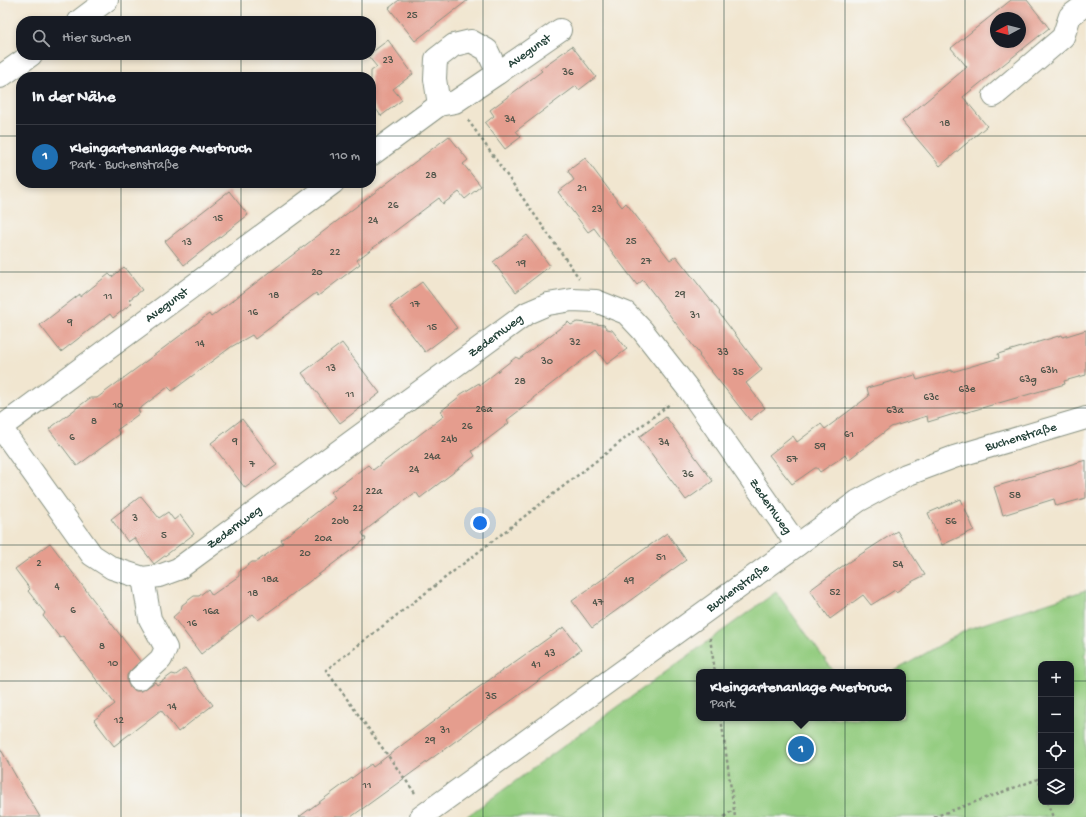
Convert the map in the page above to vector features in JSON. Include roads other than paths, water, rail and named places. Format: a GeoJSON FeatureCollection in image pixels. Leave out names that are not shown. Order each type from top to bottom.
{"type":"FeatureCollection","features":[{"type":"Feature","properties":{"kind":"street"},"geometry":{"type":"LineString","coordinates":[[86,16],[107,0]]}},
{"type":"Feature","properties":{"kind":"street"},"geometry":{"type":"LineString","coordinates":[[994,96],[1063,37],[1070,16],[1086,4]]}},
{"type":"Feature","properties":{"kind":"street","name":"Avegunst"},"geometry":{"type":"LineString","coordinates":[[376,152],[447,103],[498,73],[560,30]]}},
{"type":"Feature","properties":{"kind":"street","name":"Avegunst"},"geometry":{"type":"LineString","coordinates":[[447,103],[435,79],[436,59],[454,45],[472,41],[487,50],[498,73]]}},
{"type":"Feature","properties":{"kind":"street"},"geometry":{"type":"LineString","coordinates":[[0,77],[24,60]]}},
{"type":"Feature","properties":{"kind":"street","name":"Avegunst"},"geometry":{"type":"LineString","coordinates":[[0,428],[326,188]]}},
{"type":"Feature","properties":{"kind":"street","name":"Zedernweg"},"geometry":{"type":"LineString","coordinates":[[0,428],[92,555],[112,568],[143,578],[160,576],[178,569],[528,314],[548,304],[572,300],[596,301],[626,313],[642,330],[689,390],[797,545]]}},
{"type":"Feature","properties":{"kind":"street","name":"Buchenstraße"},"geometry":{"type":"LineString","coordinates":[[424,814],[858,500],[906,475],[954,457],[1086,418]]}},
{"type":"Feature","properties":{"kind":"street"},"geometry":{"type":"LineString","coordinates":[[139,679],[161,659],[166,648],[150,619],[143,578]]}},
{"type":"Feature","properties":{"kind":"place","name":"Kleingartenanlage Averbruch"},"geometry":{"type":"Point","coordinates":[801,749]}}]}
